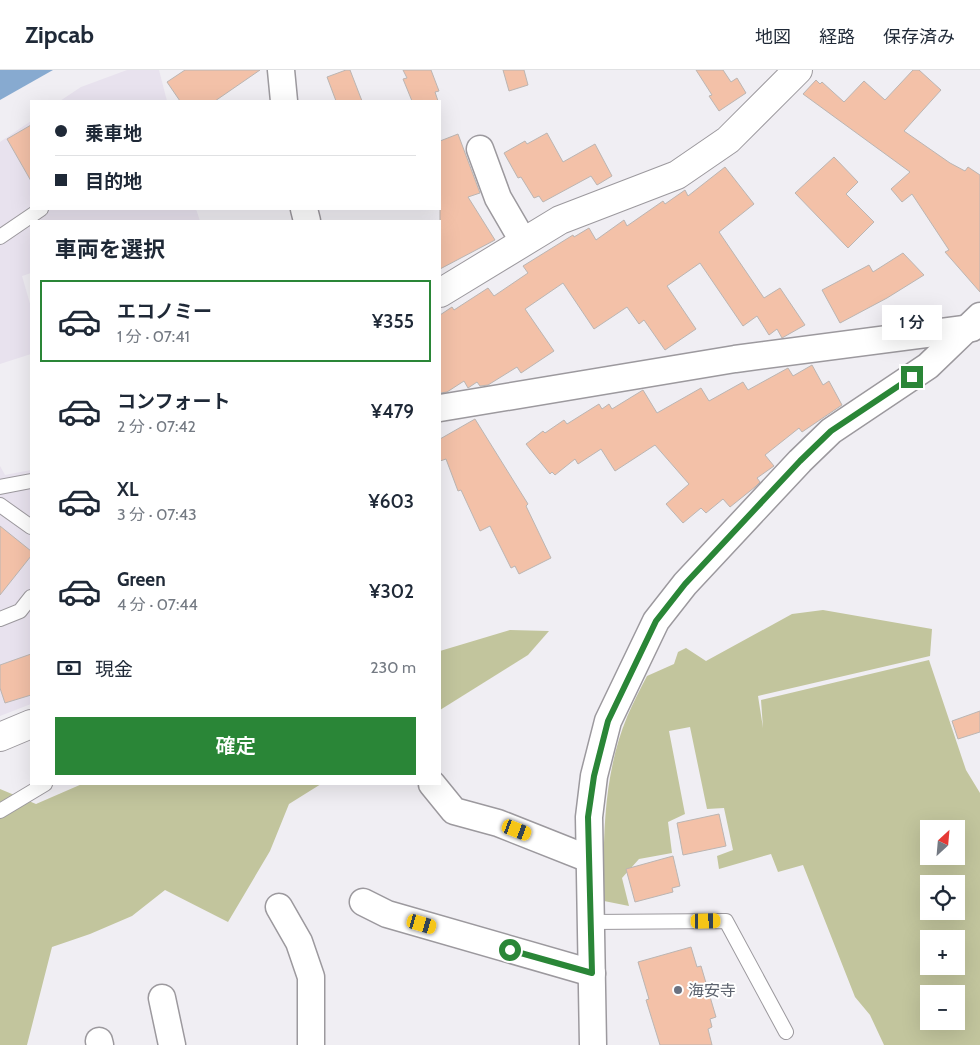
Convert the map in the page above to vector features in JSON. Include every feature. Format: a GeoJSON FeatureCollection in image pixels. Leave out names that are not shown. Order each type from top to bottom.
{"type":"FeatureCollection","features":[{"type":"Feature","properties":{"kind":"street"},"geometry":{"type":"LineString","coordinates":[[281,70],[284,100]]}},
{"type":"Feature","properties":{"kind":"street"},"geometry":{"type":"LineString","coordinates":[[441,292],[560,220],[676,175],[728,140],[798,70]]}},
{"type":"Feature","properties":{"kind":"street"},"geometry":{"type":"LineString","coordinates":[[480,149],[498,198],[523,241]]}},
{"type":"Feature","properties":{"kind":"street"},"geometry":{"type":"LineString","coordinates":[[441,408],[735,359],[976,324]]}},
{"type":"Feature","properties":{"kind":"street"},"geometry":{"type":"LineString","coordinates":[[594,1045],[588,817],[594,776],[608,721],[656,621],[692,576],[800,461],[831,431],[928,366],[976,324]]}},
{"type":"Feature","properties":{"kind":"street"},"geometry":{"type":"LineString","coordinates":[[0,737],[30,724]]}},
{"type":"Feature","properties":{"kind":"street"},"geometry":{"type":"LineString","coordinates":[[433,785],[454,811],[498,823],[589,859]]}},
{"type":"Feature","properties":{"kind":"street"},"geometry":{"type":"LineString","coordinates":[[363,902],[387,914],[592,973]]}},
{"type":"Feature","properties":{"kind":"street"},"geometry":{"type":"LineString","coordinates":[[278,907],[299,942],[311,977],[311,1045]]}},
{"type":"Feature","properties":{"kind":"street"},"geometry":{"type":"LineString","coordinates":[[162,998],[172,1045]]}},
{"type":"Feature","properties":{"kind":"lane"},"geometry":{"type":"LineString","coordinates":[[0,237],[40,210]]}},
{"type":"Feature","properties":{"kind":"lane"},"geometry":{"type":"LineString","coordinates":[[0,487],[30,480]]}},
{"type":"Feature","properties":{"kind":"lane"},"geometry":{"type":"LineString","coordinates":[[0,505],[30,526]]}},
{"type":"Feature","properties":{"kind":"lane"},"geometry":{"type":"LineString","coordinates":[[0,619],[20,612],[30,598]]}},
{"type":"Feature","properties":{"kind":"lane"},"geometry":{"type":"LineString","coordinates":[[0,811],[43,785]]}},
{"type":"Feature","properties":{"kind":"lane"},"geometry":{"type":"LineString","coordinates":[[591,922],[726,921],[786,1032]]}},
{"type":"Feature","properties":{"kind":"shaded area"},"geometry":{"type":"Polygon","coordinates":[[[127,70],[159,70],[167,100],[62,100],[81,87],[127,70]]]}},
{"type":"Feature","properties":{"kind":"shaded area"},"geometry":{"type":"Polygon","coordinates":[[[30,122],[30,210],[196,210],[200,220],[30,220],[30,273],[22,276],[30,304],[30,354],[0,364],[0,142],[30,122]]]}},
{"type":"Feature","properties":{"kind":"shaded area"},"geometry":{"type":"Polygon","coordinates":[[[0,466],[5,475],[30,470],[30,704],[0,716],[0,466]]]}},
{"type":"Feature","properties":{"kind":"green space"},"geometry":{"type":"Polygon","coordinates":[[[823,610],[932,629],[930,656],[758,696],[763,728],[761,700],[929,660],[966,770],[980,793],[980,1045],[884,1045],[870,1015],[855,997],[803,865],[778,872],[771,854],[719,869],[717,856],[733,850],[724,808],[707,809],[690,727],[669,731],[685,814],[668,822],[672,853],[639,859],[622,878],[629,906],[604,901],[604,854],[609,784],[619,739],[627,717],[647,676],[674,664],[678,652],[686,648],[706,661],[792,614],[823,610]]]}},
{"type":"Feature","properties":{"kind":"green space"},"geometry":{"type":"Polygon","coordinates":[[[510,630],[549,631],[528,655],[441,709],[441,651],[510,630]]]}},
{"type":"Feature","properties":{"kind":"green space"},"geometry":{"type":"Polygon","coordinates":[[[80,785],[319,785],[289,804],[270,851],[228,922],[165,890],[132,916],[90,934],[52,947],[27,1045],[0,1045],[0,789],[36,804],[80,785]]]}},
{"type":"Feature","properties":{"kind":"water"},"geometry":{"type":"Polygon","coordinates":[[[0,70],[53,70],[0,100],[0,70]]]}},
{"type":"Feature","properties":{"kind":"building"},"geometry":{"type":"Polygon","coordinates":[[[185,70],[260,70],[216,100],[179,100],[167,82],[185,70]]]}},
{"type":"Feature","properties":{"kind":"building"},"geometry":{"type":"Polygon","coordinates":[[[350,70],[362,100],[336,100],[327,77],[350,70]]]}},
{"type":"Feature","properties":{"kind":"building"},"geometry":{"type":"Polygon","coordinates":[[[403,70],[431,70],[439,91],[435,92],[438,100],[412,100],[403,79],[407,78],[403,70]]]}},
{"type":"Feature","properties":{"kind":"building"},"geometry":{"type":"Polygon","coordinates":[[[503,70],[524,70],[528,85],[509,91],[503,70]]]}},
{"type":"Feature","properties":{"kind":"building"},"geometry":{"type":"Polygon","coordinates":[[[696,70],[723,70],[731,82],[737,78],[746,93],[719,111],[709,96],[712,95],[696,70]]]}},
{"type":"Feature","properties":{"kind":"building"},"geometry":{"type":"Polygon","coordinates":[[[913,70],[919,70],[941,90],[904,131],[950,163],[965,171],[968,167],[980,175],[980,292],[945,252],[949,250],[912,194],[902,202],[891,189],[910,172],[803,94],[816,80],[820,84],[822,82],[844,102],[864,81],[885,100],[913,70]]]}},
{"type":"Feature","properties":{"kind":"building"},"geometry":{"type":"Polygon","coordinates":[[[30,126],[30,179],[7,139],[30,126]]]}},
{"type":"Feature","properties":{"kind":"building"},"geometry":{"type":"Polygon","coordinates":[[[547,133],[563,162],[595,144],[612,176],[597,185],[591,176],[543,202],[539,196],[534,198],[521,177],[518,178],[504,153],[525,141],[527,144],[547,133]]]}},
{"type":"Feature","properties":{"kind":"building"},"geometry":{"type":"Polygon","coordinates":[[[458,134],[480,193],[468,197],[495,240],[441,268],[440,210],[441,141],[458,134]]]}},
{"type":"Feature","properties":{"kind":"building"},"geometry":{"type":"Polygon","coordinates":[[[834,157],[858,182],[846,194],[874,222],[848,248],[795,193],[834,157]]]}},
{"type":"Feature","properties":{"kind":"building"},"geometry":{"type":"Polygon","coordinates":[[[725,167],[754,204],[719,232],[764,298],[780,288],[805,325],[782,338],[777,329],[769,335],[757,316],[743,326],[700,263],[667,286],[696,329],[665,350],[644,320],[639,324],[627,307],[594,329],[563,283],[525,309],[554,351],[521,373],[517,367],[488,385],[480,386],[477,382],[468,388],[464,381],[447,392],[441,393],[441,314],[452,307],[454,310],[488,288],[494,296],[528,273],[523,266],[573,235],[574,237],[589,228],[596,240],[624,220],[627,226],[663,201],[665,204],[685,190],[688,196],[725,167]]]}},
{"type":"Feature","properties":{"kind":"building"},"geometry":{"type":"Polygon","coordinates":[[[903,253],[924,275],[887,298],[840,323],[822,290],[869,265],[873,272],[903,253]]]}},
{"type":"Feature","properties":{"kind":"building"},"geometry":{"type":"Polygon","coordinates":[[[812,365],[823,385],[829,381],[842,405],[802,432],[799,428],[765,455],[774,466],[757,478],[760,482],[730,507],[723,499],[706,513],[701,508],[683,523],[666,504],[689,484],[655,445],[615,471],[601,449],[578,464],[575,459],[555,475],[552,472],[550,474],[526,444],[543,431],[545,433],[564,420],[567,424],[599,404],[602,409],[609,404],[612,409],[643,390],[657,413],[701,388],[709,401],[743,382],[748,390],[788,368],[793,376],[812,365]]]}},
{"type":"Feature","properties":{"kind":"building"},"geometry":{"type":"Polygon","coordinates":[[[475,419],[528,504],[526,506],[551,558],[519,574],[515,566],[511,568],[490,526],[480,531],[461,490],[458,491],[446,459],[441,461],[441,438],[475,419]]]}},
{"type":"Feature","properties":{"kind":"building"},"geometry":{"type":"Polygon","coordinates":[[[0,526],[30,550],[30,557],[0,595],[0,526]]]}},
{"type":"Feature","properties":{"kind":"building"},"geometry":{"type":"Polygon","coordinates":[[[30,654],[30,695],[5,703],[0,688],[0,665],[30,654]]]}},
{"type":"Feature","properties":{"kind":"building"},"geometry":{"type":"Polygon","coordinates":[[[980,711],[980,732],[958,739],[952,721],[980,711]]]}},
{"type":"Feature","properties":{"kind":"building"},"geometry":{"type":"Polygon","coordinates":[[[719,814],[726,846],[683,855],[677,823],[719,814]]]}},
{"type":"Feature","properties":{"kind":"building"},"geometry":{"type":"Polygon","coordinates":[[[673,856],[680,886],[672,888],[673,892],[635,902],[626,869],[673,856]]]}},
{"type":"Feature","properties":{"kind":"building","name":"海安寺"},"geometry":{"type":"Polygon","coordinates":[[[691,947],[697,967],[701,966],[716,1017],[710,1019],[712,1027],[708,1029],[712,1045],[660,1045],[646,1000],[649,999],[638,962],[691,947]]]}},
{"type":"Feature","properties":{"kind":"place","name":"海安寺"},"geometry":{"type":"Point","coordinates":[678,990]}},
{"type":"Feature","properties":{"kind":"route"},"geometry":{"type":"LineString","coordinates":[[510,950],[592,973],[588,817],[594,776],[608,721],[656,621],[685,584],[800,461],[831,431],[912,377]]}}]}
